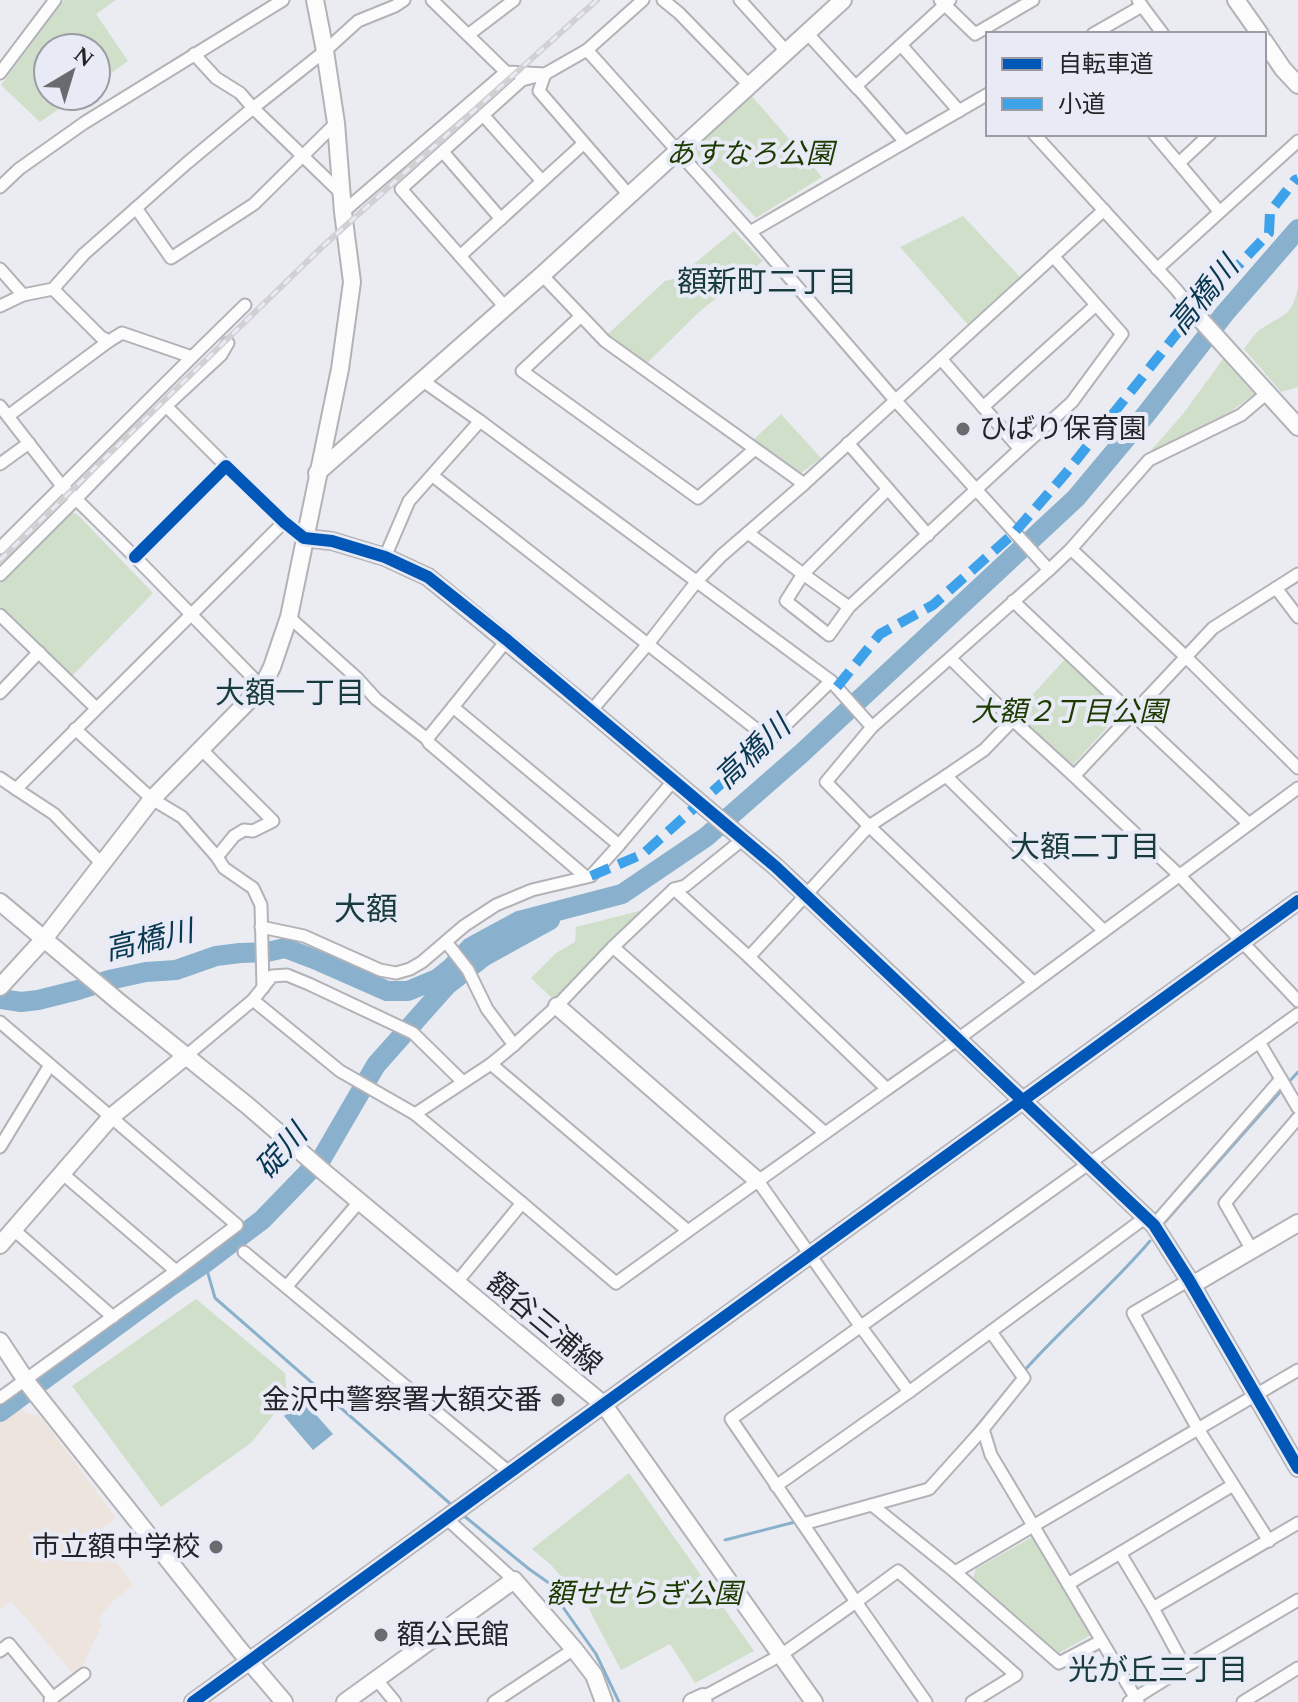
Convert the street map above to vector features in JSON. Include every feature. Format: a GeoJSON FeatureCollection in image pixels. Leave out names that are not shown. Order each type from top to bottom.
{"type":"FeatureCollection","features":[{"type":"Feature","properties":{"kind":"street"},"geometry":{"type":"LineString","coordinates":[[0,73],[55,0]]}},
{"type":"Feature","properties":{"kind":"street"},"geometry":{"type":"LineString","coordinates":[[2,985],[44,939],[152,799],[262,687],[289,617],[340,369],[352,282],[336,123],[315,0]]}},
{"type":"Feature","properties":{"kind":"street"},"geometry":{"type":"LineString","coordinates":[[0,306],[23,295],[53,289],[84,254],[187,163],[358,21],[404,0]]}},
{"type":"Feature","properties":{"kind":"street"},"geometry":{"type":"LineString","coordinates":[[432,0],[506,72],[545,74]]}},
{"type":"Feature","properties":{"kind":"street"},"geometry":{"type":"LineString","coordinates":[[468,35],[514,0]]}},
{"type":"Feature","properties":{"kind":"street"},"geometry":{"type":"LineString","coordinates":[[505,307],[401,189],[522,80],[545,74],[587,50],[643,0]]}},
{"type":"Feature","properties":{"kind":"street"},"geometry":{"type":"LineString","coordinates":[[663,0],[750,86]]}},
{"type":"Feature","properties":{"kind":"street"},"geometry":{"type":"LineString","coordinates":[[740,0],[787,52]]}},
{"type":"Feature","properties":{"kind":"street"},"geometry":{"type":"LineString","coordinates":[[858,89],[856,86],[945,2],[975,34],[1033,0]]}},
{"type":"Feature","properties":{"kind":"street"},"geometry":{"type":"LineString","coordinates":[[1236,0],[1259,32]]}},
{"type":"Feature","properties":{"kind":"street"},"geometry":{"type":"LineString","coordinates":[[0,187],[19,169],[84,123],[278,1]]}},
{"type":"Feature","properties":{"kind":"street"},"geometry":{"type":"LineString","coordinates":[[317,473],[542,275],[787,52],[836,2]]}},
{"type":"Feature","properties":{"kind":"street"},"geometry":{"type":"LineString","coordinates":[[1096,32],[1140,3],[1162,32]]}},
{"type":"Feature","properties":{"kind":"street"},"geometry":{"type":"LineString","coordinates":[[807,33],[905,142]]}},
{"type":"Feature","properties":{"kind":"street"},"geometry":{"type":"LineString","coordinates":[[1266,44],[1298,85]]}},
{"type":"Feature","properties":{"kind":"street"},"geometry":{"type":"LineString","coordinates":[[901,45],[959,111]]}},
{"type":"Feature","properties":{"kind":"street"},"geometry":{"type":"LineString","coordinates":[[587,50],[1047,568]]}},
{"type":"Feature","properties":{"kind":"street"},"geometry":{"type":"LineString","coordinates":[[194,54],[216,78],[240,93],[342,194]]}},
{"type":"Feature","properties":{"kind":"street"},"geometry":{"type":"LineString","coordinates":[[343,212],[506,72]]}},
{"type":"Feature","properties":{"kind":"street"},"geometry":{"type":"LineString","coordinates":[[545,74],[539,91],[629,195]]}},
{"type":"Feature","properties":{"kind":"street"},"geometry":{"type":"LineString","coordinates":[[750,232],[986,95]]}},
{"type":"Feature","properties":{"kind":"street"},"geometry":{"type":"LineString","coordinates":[[483,115],[542,181]]}},
{"type":"Feature","properties":{"kind":"street"},"geometry":{"type":"LineString","coordinates":[[136,208],[171,258],[254,204],[336,123]]}},
{"type":"Feature","properties":{"kind":"street"},"geometry":{"type":"LineString","coordinates":[[1036,136],[1298,427]]}},
{"type":"Feature","properties":{"kind":"street"},"geometry":{"type":"LineString","coordinates":[[1156,136],[1219,211]]}},
{"type":"Feature","properties":{"kind":"street"},"geometry":{"type":"LineString","coordinates":[[1179,163],[1208,136]]}},
{"type":"Feature","properties":{"kind":"street"},"geometry":{"type":"LineString","coordinates":[[1157,269],[1298,141]]}},
{"type":"Feature","properties":{"kind":"street"},"geometry":{"type":"LineString","coordinates":[[460,256],[583,144]]}},
{"type":"Feature","properties":{"kind":"street"},"geometry":{"type":"LineString","coordinates":[[443,152],[501,219]]}},
{"type":"Feature","properties":{"kind":"street"},"geometry":{"type":"LineString","coordinates":[[591,711],[721,556],[1104,210]]}},
{"type":"Feature","properties":{"kind":"street"},"geometry":{"type":"LineString","coordinates":[[888,489],[803,574],[786,601],[829,635],[849,607],[1072,402],[1122,334],[1053,256]]}},
{"type":"Feature","properties":{"kind":"street"},"geometry":{"type":"LineString","coordinates":[[0,269],[23,295]]}},
{"type":"Feature","properties":{"kind":"street"},"geometry":{"type":"LineString","coordinates":[[542,275],[605,341],[804,484]]}},
{"type":"Feature","properties":{"kind":"street"},"geometry":{"type":"LineString","coordinates":[[53,289],[101,337],[109,341]]}},
{"type":"Feature","properties":{"kind":"street"},"geometry":{"type":"LineString","coordinates":[[0,548],[245,305]]}},
{"type":"Feature","properties":{"kind":"street"},"geometry":{"type":"LineString","coordinates":[[983,407],[1096,305]]}},
{"type":"Feature","properties":{"kind":"street"},"geometry":{"type":"LineString","coordinates":[[581,316],[522,371],[698,498],[755,449]]}},
{"type":"Feature","properties":{"kind":"street"},"geometry":{"type":"LineString","coordinates":[[8,416],[122,333],[192,357]]}},
{"type":"Feature","properties":{"kind":"street"},"geometry":{"type":"LineString","coordinates":[[0,575],[166,406],[221,355],[228,343]]}},
{"type":"Feature","properties":{"kind":"street"},"geometry":{"type":"LineString","coordinates":[[941,359],[1020,449]]}},
{"type":"Feature","properties":{"kind":"street"},"geometry":{"type":"LineString","coordinates":[[423,381],[834,684],[870,725]]}},
{"type":"Feature","properties":{"kind":"street"},"geometry":{"type":"LineString","coordinates":[[1033,982],[826,782],[870,725],[1071,549],[1149,460],[1241,415],[1267,393]]}},
{"type":"Feature","properties":{"kind":"street"},"geometry":{"type":"LineString","coordinates":[[0,406],[62,486],[262,687]]}},
{"type":"Feature","properties":{"kind":"street"},"geometry":{"type":"LineString","coordinates":[[166,406],[304,538],[332,541],[385,557],[428,577],[674,780],[806,895],[1150,1221],[1295,1456]]}},
{"type":"Feature","properties":{"kind":"street"},"geometry":{"type":"LineString","coordinates":[[385,557],[409,501],[480,421]]}},
{"type":"Feature","properties":{"kind":"street"},"geometry":{"type":"LineString","coordinates":[[0,464],[29,443]]}},
{"type":"Feature","properties":{"kind":"street"},"geometry":{"type":"LineString","coordinates":[[848,443],[928,535]]}},
{"type":"Feature","properties":{"kind":"street"},"geometry":{"type":"LineString","coordinates":[[135,557],[226,466]]}},
{"type":"Feature","properties":{"kind":"street"},"geometry":{"type":"LineString","coordinates":[[433,476],[770,740],[834,684]]}},
{"type":"Feature","properties":{"kind":"street"},"geometry":{"type":"LineString","coordinates":[[16,789],[284,522]]}},
{"type":"Feature","properties":{"kind":"street"},"geometry":{"type":"LineString","coordinates":[[748,533],[849,607]]}},
{"type":"Feature","properties":{"kind":"street"},"geometry":{"type":"LineString","coordinates":[[1071,549],[1298,768]]}},
{"type":"Feature","properties":{"kind":"street"},"geometry":{"type":"LineString","coordinates":[[1074,776],[1213,628],[1298,574]]}},
{"type":"Feature","properties":{"kind":"street"},"geometry":{"type":"LineString","coordinates":[[1276,588],[1298,617]]}},
{"type":"Feature","properties":{"kind":"street"},"geometry":{"type":"LineString","coordinates":[[1013,601],[1249,824]]}},
{"type":"Feature","properties":{"kind":"street"},"geometry":{"type":"LineString","coordinates":[[0,615],[96,708]]}},
{"type":"Feature","properties":{"kind":"street"},"geometry":{"type":"LineString","coordinates":[[289,617],[376,699],[427,739],[586,877]]}},
{"type":"Feature","properties":{"kind":"street"},"geometry":{"type":"LineString","coordinates":[[427,739],[507,640]]}},
{"type":"Feature","properties":{"kind":"street"},"geometry":{"type":"LineString","coordinates":[[0,693],[39,652]]}},
{"type":"Feature","properties":{"kind":"street"},"geometry":{"type":"LineString","coordinates":[[950,658],[1179,875],[1298,1001]]}},
{"type":"Feature","properties":{"kind":"street"},"geometry":{"type":"LineString","coordinates":[[453,707],[619,845]]}},
{"type":"Feature","properties":{"kind":"street"},"geometry":{"type":"LineString","coordinates":[[749,957],[869,826],[984,750],[1013,720]]}},
{"type":"Feature","properties":{"kind":"street"},"geometry":{"type":"LineString","coordinates":[[75,729],[152,799],[182,817],[224,868],[253,888],[261,905],[263,988]]}},
{"type":"Feature","properties":{"kind":"street"},"geometry":{"type":"LineString","coordinates":[[202,750],[273,821],[234,836],[217,857]]}},
{"type":"Feature","properties":{"kind":"street"},"geometry":{"type":"LineString","coordinates":[[946,776],[1104,931]]}},
{"type":"Feature","properties":{"kind":"street"},"geometry":{"type":"LineString","coordinates":[[0,778],[54,814],[102,864]]}},
{"type":"Feature","properties":{"kind":"street"},"geometry":{"type":"LineString","coordinates":[[262,932],[304,936],[380,970],[396,973],[410,969],[496,905],[532,890],[591,876],[674,780]]}},
{"type":"Feature","properties":{"kind":"street"},"geometry":{"type":"LineString","coordinates":[[253,1000],[340,1071],[415,1114],[616,1283],[958,1039],[1298,788]]}},
{"type":"Feature","properties":{"kind":"street"},"geometry":{"type":"LineString","coordinates":[[415,1114],[491,1064],[514,1045],[674,889],[685,886],[741,839]]}},
{"type":"Feature","properties":{"kind":"street"},"geometry":{"type":"LineString","coordinates":[[674,889],[887,1089]]}},
{"type":"Feature","properties":{"kind":"street"},"geometry":{"type":"LineString","coordinates":[[193,1702],[1298,901]]}},
{"type":"Feature","properties":{"kind":"street","name":"額谷三浦線"},"geometry":{"type":"LineString","coordinates":[[0,902],[604,1405],[814,1702]]}},
{"type":"Feature","properties":{"kind":"street"},"geometry":{"type":"LineString","coordinates":[[450,947],[468,970],[487,1009],[514,1045]]}},
{"type":"Feature","properties":{"kind":"street"},"geometry":{"type":"LineString","coordinates":[[613,947],[825,1133]]}},
{"type":"Feature","properties":{"kind":"street"},"geometry":{"type":"LineString","coordinates":[[0,1245],[8,1228],[63,1174],[111,1117],[253,1000],[272,976],[287,975],[413,1033],[463,1082]]}},
{"type":"Feature","properties":{"kind":"street"},"geometry":{"type":"LineString","coordinates":[[557,1006],[758,1181],[909,1392]]}},
{"type":"Feature","properties":{"kind":"street"},"geometry":{"type":"LineString","coordinates":[[926,1702],[731,1419],[1298,1014]]}},
{"type":"Feature","properties":{"kind":"street"},"geometry":{"type":"LineString","coordinates":[[0,1022],[237,1225],[113,1317],[30,1385],[0,1398]]}},
{"type":"Feature","properties":{"kind":"street"},"geometry":{"type":"LineString","coordinates":[[1259,1042],[1298,1108]]}},
{"type":"Feature","properties":{"kind":"street"},"geometry":{"type":"LineString","coordinates":[[491,1064],[688,1231]]}},
{"type":"Feature","properties":{"kind":"street"},"geometry":{"type":"LineString","coordinates":[[0,1147],[50,1065]]}},
{"type":"Feature","properties":{"kind":"street"},"geometry":{"type":"LineString","coordinates":[[776,1486],[1150,1221],[1284,1083]]}},
{"type":"Feature","properties":{"kind":"street"},"geometry":{"type":"LineString","coordinates":[[1252,1250],[1225,1203],[1298,1118]]}},
{"type":"Feature","properties":{"kind":"street"},"geometry":{"type":"LineString","coordinates":[[63,1174],[176,1271]]}},
{"type":"Feature","properties":{"kind":"street"},"geometry":{"type":"LineString","coordinates":[[287,1286],[360,1201]]}},
{"type":"Feature","properties":{"kind":"street"},"geometry":{"type":"LineString","coordinates":[[457,1282],[522,1203]]}},
{"type":"Feature","properties":{"kind":"street"},"geometry":{"type":"LineString","coordinates":[[1269,1541],[1198,1429],[1133,1313],[1298,1223]]}},
{"type":"Feature","properties":{"kind":"street"},"geometry":{"type":"LineString","coordinates":[[8,1228],[113,1317]]}},
{"type":"Feature","properties":{"kind":"street"},"geometry":{"type":"LineString","coordinates":[[244,1252],[509,1472]]}},
{"type":"Feature","properties":{"kind":"street"},"geometry":{"type":"LineString","coordinates":[[801,1521],[929,1489],[1024,1378],[991,1332]]}},
{"type":"Feature","properties":{"kind":"street"},"geometry":{"type":"LineString","coordinates":[[0,1341],[30,1385],[284,1702]]}},
{"type":"Feature","properties":{"kind":"street"},"geometry":{"type":"LineString","coordinates":[[955,1572],[1298,1370]]}},
{"type":"Feature","properties":{"kind":"street"},"geometry":{"type":"LineString","coordinates":[[983,1429],[991,1455],[1134,1701],[1298,1600]]}},
{"type":"Feature","properties":{"kind":"street"},"geometry":{"type":"LineString","coordinates":[[1068,1584],[1233,1485]]}},
{"type":"Feature","properties":{"kind":"street"},"geometry":{"type":"LineString","coordinates":[[872,1505],[1059,1663],[1101,1641]]}},
{"type":"Feature","properties":{"kind":"street"},"geometry":{"type":"LineString","coordinates":[[454,1513],[574,1649],[594,1675],[604,1702]]}},
{"type":"Feature","properties":{"kind":"street"},"geometry":{"type":"LineString","coordinates":[[1153,1608],[1298,1523]]}},
{"type":"Feature","properties":{"kind":"street"},"geometry":{"type":"LineString","coordinates":[[1120,1553],[1185,1667]]}},
{"type":"Feature","properties":{"kind":"street"},"geometry":{"type":"LineString","coordinates":[[700,1700],[781,1655],[898,1571],[1016,1675],[972,1702]]}},
{"type":"Feature","properties":{"kind":"street"},"geometry":{"type":"LineString","coordinates":[[345,1702],[514,1580]]}},
{"type":"Feature","properties":{"kind":"street"},"geometry":{"type":"LineString","coordinates":[[0,1651],[9,1644],[50,1700],[84,1674]]}},
{"type":"Feature","properties":{"kind":"street"},"geometry":{"type":"LineString","coordinates":[[494,1702],[574,1649]]}},
{"type":"Feature","properties":{"kind":"street"},"geometry":{"type":"LineString","coordinates":[[1243,1702],[1298,1668]]}},
{"type":"Feature","properties":{"kind":"street"},"geometry":{"type":"LineString","coordinates":[[376,1679],[395,1702]]}},
{"type":"Feature","properties":{"kind":"shaded area"},"geometry":{"type":"Polygon","coordinates":[[[18,1405],[24,1412],[41,1417],[116,1518],[97,1534],[133,1585],[98,1619],[102,1625],[79,1673],[74,1675],[11,1601],[0,1610],[0,1419],[18,1405]]]}},
{"type":"Feature","properties":{"kind":"green space"},"geometry":{"type":"Polygon","coordinates":[[[64,0],[116,0],[96,14],[108,32],[40,32],[64,0]]]}},
{"type":"Feature","properties":{"kind":"green space"},"geometry":{"type":"Polygon","coordinates":[[[112,38],[128,61],[112,72],[112,38]]]}},
{"type":"Feature","properties":{"kind":"green space"},"geometry":{"type":"Polygon","coordinates":[[[32,43],[32,112],[55,112],[40,122],[1,85],[32,43]]]}},
{"type":"Feature","properties":{"kind":"green space","name":"あすなろ公園"},"geometry":{"type":"Polygon","coordinates":[[[750,94],[822,177],[756,218],[690,147],[750,94]]]}},
{"type":"Feature","properties":{"kind":"green space"},"geometry":{"type":"Polygon","coordinates":[[[963,216],[1021,278],[968,325],[900,247],[963,216]]]}},
{"type":"Feature","properties":{"kind":"green space"},"geometry":{"type":"Polygon","coordinates":[[[734,231],[763,261],[699,312],[646,364],[607,335],[665,281],[677,278],[734,231]]]}},
{"type":"Feature","properties":{"kind":"green space"},"geometry":{"type":"Polygon","coordinates":[[[1298,288],[1298,387],[1281,392],[1244,349],[1258,331],[1289,310],[1298,288]]]}},
{"type":"Feature","properties":{"kind":"green space"},"geometry":{"type":"Polygon","coordinates":[[[1223,359],[1254,394],[1230,412],[1147,455],[1183,414],[1223,359]]]}},
{"type":"Feature","properties":{"kind":"green space"},"geometry":{"type":"Polygon","coordinates":[[[781,414],[821,458],[800,474],[752,441],[781,414]]]}},
{"type":"Feature","properties":{"kind":"green space"},"geometry":{"type":"Polygon","coordinates":[[[70,512],[77,514],[153,593],[72,676],[0,606],[0,584],[70,512]]]}},
{"type":"Feature","properties":{"kind":"green space","name":"大額２丁目公園"},"geometry":{"type":"Polygon","coordinates":[[[1067,657],[1124,709],[1070,768],[1014,715],[1067,657]]]}},
{"type":"Feature","properties":{"kind":"green space"},"geometry":{"type":"Polygon","coordinates":[[[643,910],[555,1001],[531,978],[556,953],[575,942],[576,927],[643,910]]]}},
{"type":"Feature","properties":{"kind":"green space"},"geometry":{"type":"Polygon","coordinates":[[[196,1299],[285,1373],[287,1398],[251,1443],[161,1507],[72,1386],[196,1299]]]}},
{"type":"Feature","properties":{"kind":"green space","name":"額せせらぎ公園"},"geometry":{"type":"Polygon","coordinates":[[[629,1473],[754,1651],[695,1683],[670,1644],[621,1670],[588,1607],[550,1564],[532,1549],[629,1473]]]}},
{"type":"Feature","properties":{"kind":"green space"},"geometry":{"type":"Polygon","coordinates":[[[1032,1537],[1091,1635],[1059,1653],[972,1581],[976,1569],[1032,1537]]]}},
{"type":"Feature","properties":{"kind":"water"},"geometry":{"type":"Polygon","coordinates":[[[303,1400],[333,1434],[313,1450],[284,1416],[303,1400]]]}},
{"type":"Feature","properties":{"kind":"waterway","name":"高橋川"},"geometry":{"type":"LineString","coordinates":[[0,999],[21,1002],[38,1000],[109,980],[146,972],[176,970],[216,956],[285,948],[387,991],[408,991],[437,979],[471,947],[519,921],[622,894],[706,837],[802,753],[1076,498],[1225,313],[1298,229]]}},
{"type":"Feature","properties":{"kind":"waterway","name":"碇川"},"geometry":{"type":"LineString","coordinates":[[0,1412],[262,1220],[322,1158],[376,1065],[447,985],[483,957],[550,920]]}},
{"type":"Feature","properties":{"kind":"waterway"},"geometry":{"type":"LineString","coordinates":[[1287,1084],[1298,1072]]}},
{"type":"Feature","properties":{"kind":"waterway"},"geometry":{"type":"LineString","coordinates":[[1165,1222],[1282,1090]]}},
{"type":"Feature","properties":{"kind":"waterway"},"geometry":{"type":"LineString","coordinates":[[1024,1371],[1150,1241]]}},
{"type":"Feature","properties":{"kind":"waterway"},"geometry":{"type":"LineString","coordinates":[[205,1263],[215,1298],[454,1507]]}},
{"type":"Feature","properties":{"kind":"waterway"},"geometry":{"type":"LineString","coordinates":[[965,1441],[1008,1389]]}},
{"type":"Feature","properties":{"kind":"waterway"},"geometry":{"type":"LineString","coordinates":[[463,1515],[549,1583],[596,1654],[619,1702]]}},
{"type":"Feature","properties":{"kind":"waterway"},"geometry":{"type":"LineString","coordinates":[[725,1540],[799,1521]]}},
{"type":"Feature","properties":{"kind":"railway"},"geometry":{"type":"LineString","coordinates":[[0,560],[322,247],[597,0]]}},
{"type":"Feature","properties":{"kind":"marked path"},"geometry":{"type":"LineString","coordinates":[[837,687],[880,634],[933,605],[1014,533],[1066,473],[1194,312],[1269,233],[1270,212],[1298,179]]}},
{"type":"Feature","properties":{"kind":"marked path"},"geometry":{"type":"LineString","coordinates":[[591,876],[643,854],[770,740]]}},
{"type":"Feature","properties":{"kind":"cycle path"},"geometry":{"type":"LineString","coordinates":[[135,557],[226,466],[304,538],[332,541],[385,557],[428,577],[776,867],[1154,1225],[1298,1468]]}},
{"type":"Feature","properties":{"kind":"cycle path"},"geometry":{"type":"LineString","coordinates":[[193,1702],[1298,901]]}},
{"type":"Feature","properties":{"kind":"place","name":"ひばり保育園"},"geometry":{"type":"Point","coordinates":[963,429]}},
{"type":"Feature","properties":{"kind":"place","name":"金沢中警察署大額交番"},"geometry":{"type":"Point","coordinates":[558,1400]}},
{"type":"Feature","properties":{"kind":"place","name":"市立額中学校"},"geometry":{"type":"Point","coordinates":[216,1547]}},
{"type":"Feature","properties":{"kind":"place","name":"額公民館"},"geometry":{"type":"Point","coordinates":[381,1635]}},
{"type":"Feature","properties":{"kind":"district","name":"額新町二丁目"},"geometry":{"type":"Point","coordinates":[767,283]}},
{"type":"Feature","properties":{"kind":"district","name":"大額一丁目"},"geometry":{"type":"Point","coordinates":[290,694]}},
{"type":"Feature","properties":{"kind":"district","name":"大額二丁目"},"geometry":{"type":"Point","coordinates":[1085,848]}},
{"type":"Feature","properties":{"kind":"district","name":"大額"},"geometry":{"type":"Point","coordinates":[366,910]}},
{"type":"Feature","properties":{"kind":"district","name":"光が丘三丁目"},"geometry":{"type":"Point","coordinates":[1158,1671]}}]}
